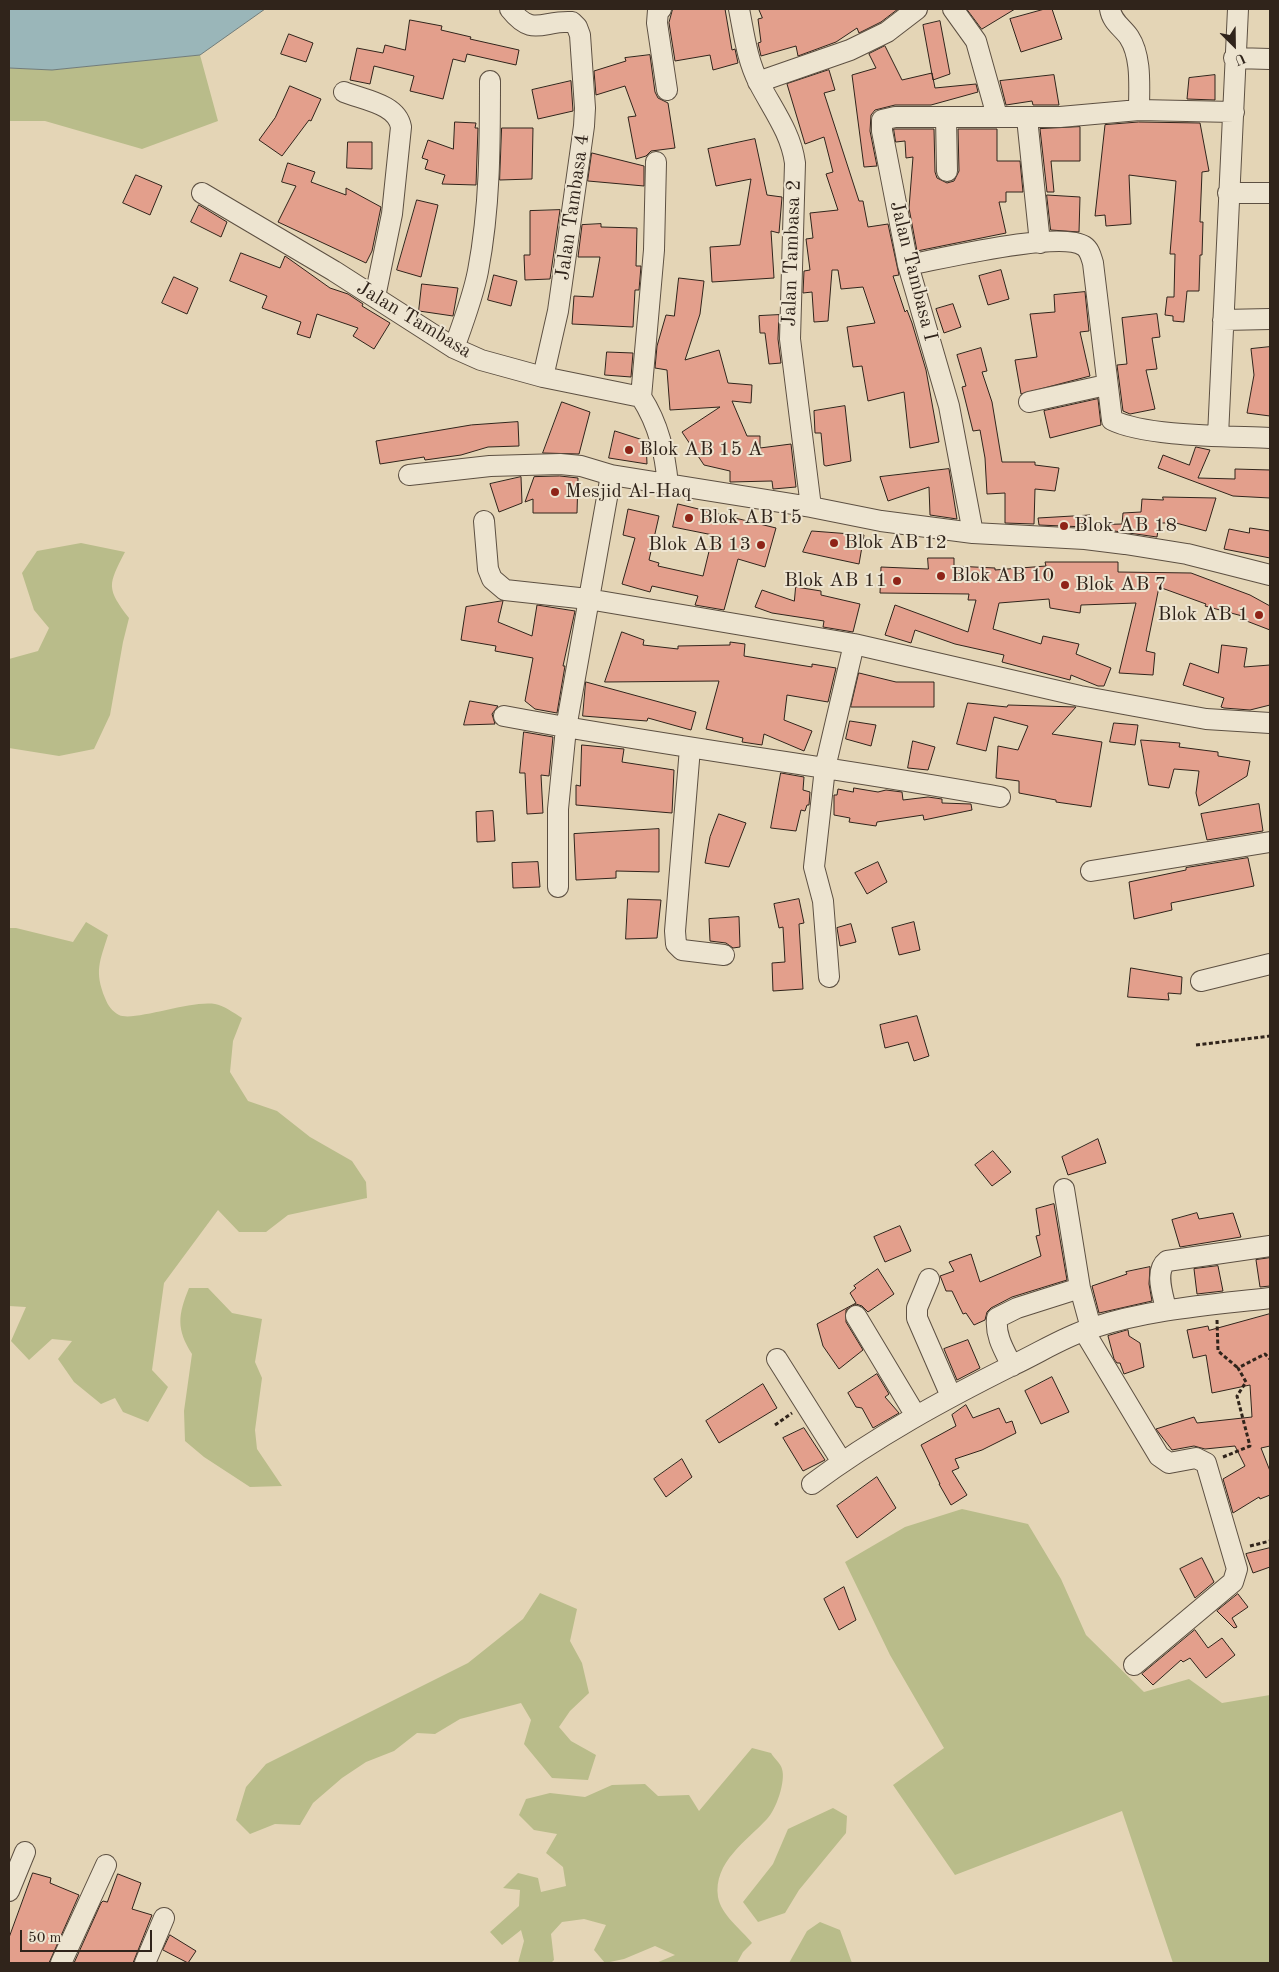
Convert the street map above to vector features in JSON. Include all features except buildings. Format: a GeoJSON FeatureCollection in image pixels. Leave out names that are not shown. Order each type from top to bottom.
{"type":"FeatureCollection","features":[{"type":"Feature","properties":{"kind":"street","name":"Jalan Tambasa 4"},"geometry":{"type":"LineString","coordinates":[[510,9],[528,26],[572,22],[580,35],[585,108],[584,126],[558,312],[543,377]]}},
{"type":"Feature","properties":{"kind":"street"},"geometry":{"type":"LineString","coordinates":[[661,9],[658,10],[656,23],[667,90]]}},
{"type":"Feature","properties":{"kind":"street","name":"Jalan Tambasa 2"},"geometry":{"type":"LineString","coordinates":[[738,9],[749,58],[758,82],[789,138],[795,163],[790,339],[811,507]]}},
{"type":"Feature","properties":{"kind":"street"},"geometry":{"type":"LineString","coordinates":[[758,82],[850,50],[887,32],[917,9]]}},
{"type":"Feature","properties":{"kind":"street"},"geometry":{"type":"LineString","coordinates":[[953,9],[976,41],[997,116]]}},
{"type":"Feature","properties":{"kind":"street"},"geometry":{"type":"LineString","coordinates":[[1110,9],[1118,26],[1130,38],[1135,53],[1139,71],[1139,110]]}},
{"type":"Feature","properties":{"kind":"street"},"geometry":{"type":"LineString","coordinates":[[1218,436],[1228,194],[1234,112],[1234,58],[1238,9]]}},
{"type":"Feature","properties":{"kind":"street"},"geometry":{"type":"LineString","coordinates":[[1234,58],[1270,58]]}},
{"type":"Feature","properties":{"kind":"street"},"geometry":{"type":"LineString","coordinates":[[454,348],[478,272],[489,183],[490,82]]}},
{"type":"Feature","properties":{"kind":"street"},"geometry":{"type":"LineString","coordinates":[[344,92],[394,111],[400,119],[401,127],[392,214],[375,297]]}},
{"type":"Feature","properties":{"kind":"street","name":"Jalan Tambasa I"},"geometry":{"type":"LineString","coordinates":[[973,533],[949,406],[908,265],[882,131],[882,120],[895,117],[997,116],[1027,118],[1139,110],[1234,112]]}},
{"type":"Feature","properties":{"kind":"street"},"geometry":{"type":"LineString","coordinates":[[946,117],[947,171]]}},
{"type":"Feature","properties":{"kind":"street"},"geometry":{"type":"LineString","coordinates":[[1027,118],[1040,243]]}},
{"type":"Feature","properties":{"kind":"street"},"geometry":{"type":"LineString","coordinates":[[656,162],[654,250],[641,397],[656,422],[666,460],[668,486]]}},
{"type":"Feature","properties":{"kind":"street"},"geometry":{"type":"LineString","coordinates":[[1228,194],[1270,192]]}},
{"type":"Feature","properties":{"kind":"street","name":"Jalan Tambasa"},"geometry":{"type":"LineString","coordinates":[[202,193],[375,297],[454,348],[481,360],[543,377],[641,397]]}},
{"type":"Feature","properties":{"kind":"street"},"geometry":{"type":"LineString","coordinates":[[908,265],[1040,243],[1064,241],[1086,247],[1093,263],[1106,385],[1112,420],[1123,426],[1218,436],[1270,438]]}},
{"type":"Feature","properties":{"kind":"street"},"geometry":{"type":"LineString","coordinates":[[1223,320],[1270,319]]}},
{"type":"Feature","properties":{"kind":"street"},"geometry":{"type":"LineString","coordinates":[[1029,402],[1106,385]]}},
{"type":"Feature","properties":{"kind":"street"},"geometry":{"type":"LineString","coordinates":[[409,475],[490,466],[560,464],[581,466],[611,475],[668,486],[811,507],[881,521],[973,533],[1085,539],[1125,544],[1187,554],[1270,575]]}},
{"type":"Feature","properties":{"kind":"street"},"geometry":{"type":"LineString","coordinates":[[558,887],[558,809],[566,728],[611,475]]}},
{"type":"Feature","properties":{"kind":"street"},"geometry":{"type":"LineString","coordinates":[[484,521],[488,569],[498,586],[520,593],[588,599],[854,644],[1090,698],[1206,719],[1270,723]]}},
{"type":"Feature","properties":{"kind":"street"},"geometry":{"type":"LineString","coordinates":[[829,977],[823,901],[814,867],[825,768],[854,644]]}},
{"type":"Feature","properties":{"kind":"street"},"geometry":{"type":"LineString","coordinates":[[504,716],[566,728],[1000,797]]}},
{"type":"Feature","properties":{"kind":"street"},"geometry":{"type":"LineString","coordinates":[[690,748],[675,931],[676,944],[682,950],[724,955]]}},
{"type":"Feature","properties":{"kind":"street"},"geometry":{"type":"LineString","coordinates":[[1091,870],[1270,842]]}},
{"type":"Feature","properties":{"kind":"street"},"geometry":{"type":"LineString","coordinates":[[1201,980],[1270,964]]}},
{"type":"Feature","properties":{"kind":"street"},"geometry":{"type":"LineString","coordinates":[[1064,1189],[1087,1329],[1159,1456],[1169,1464],[1196,1458],[1206,1463],[1237,1568],[1236,1576],[1194,1616],[1134,1665]]}},
{"type":"Feature","properties":{"kind":"street"},"geometry":{"type":"LineString","coordinates":[[1166,1309],[1159,1272],[1162,1264],[1167,1261],[1270,1246]]}},
{"type":"Feature","properties":{"kind":"street"},"geometry":{"type":"LineString","coordinates":[[929,1279],[917,1308],[917,1318],[951,1396]]}},
{"type":"Feature","properties":{"kind":"street"},"geometry":{"type":"LineString","coordinates":[[1012,1366],[1000,1342],[996,1326],[997,1318],[1017,1308],[1080,1288]]}},
{"type":"Feature","properties":{"kind":"street"},"geometry":{"type":"LineString","coordinates":[[812,1484],[842,1462],[951,1396],[1087,1329],[1166,1309],[1270,1298]]}},
{"type":"Feature","properties":{"kind":"street"},"geometry":{"type":"LineString","coordinates":[[856,1316],[916,1416]]}},
{"type":"Feature","properties":{"kind":"street"},"geometry":{"type":"LineString","coordinates":[[777,1359],[842,1462]]}},
{"type":"Feature","properties":{"kind":"street"},"geometry":{"type":"LineString","coordinates":[[9,1891],[25,1852]]}},
{"type":"Feature","properties":{"kind":"street"},"geometry":{"type":"LineString","coordinates":[[61,1963],[106,1866]]}},
{"type":"Feature","properties":{"kind":"street"},"geometry":{"type":"LineString","coordinates":[[145,1963],[164,1918]]}},
{"type":"Feature","properties":{"kind":"path"},"geometry":{"type":"LineString","coordinates":[[1196,1045],[1270,1036]]}},
{"type":"Feature","properties":{"kind":"path"},"geometry":{"type":"LineString","coordinates":[[1206,1463],[1250,1446],[1237,1396],[1246,1382],[1238,1368],[1218,1351],[1217,1305]]}},
{"type":"Feature","properties":{"kind":"path"},"geometry":{"type":"LineString","coordinates":[[1238,1368],[1265,1354],[1270,1359]]}},
{"type":"Feature","properties":{"kind":"green space"},"geometry":{"type":"Polygon","coordinates":[[[200,55],[218,121],[142,149],[45,121],[9,121],[9,68],[52,70],[200,55]]]}},
{"type":"Feature","properties":{"kind":"green space"},"geometry":{"type":"Polygon","coordinates":[[[81,543],[125,552],[115,572],[112,586],[116,600],[129,618],[110,715],[94,749],[59,756],[9,748],[9,659],[38,651],[49,628],[34,610],[22,573],[37,551],[81,543]]]}},
{"type":"Feature","properties":{"kind":"green space"},"geometry":{"type":"Polygon","coordinates":[[[86,922],[108,935],[99,966],[99,973],[105,998],[112,1010],[119,1015],[137,1016],[192,1005],[215,1004],[242,1018],[233,1041],[230,1072],[248,1101],[277,1111],[310,1137],[352,1161],[366,1182],[367,1198],[288,1215],[266,1232],[239,1232],[218,1210],[164,1283],[152,1370],[168,1387],[148,1422],[123,1412],[115,1398],[101,1404],[74,1382],[58,1359],[72,1341],[52,1339],[29,1360],[11,1341],[26,1307],[9,1306],[9,928],[73,942],[86,922]]]}},
{"type":"Feature","properties":{"kind":"green space"},"geometry":{"type":"Polygon","coordinates":[[[189,1288],[208,1288],[232,1313],[262,1319],[255,1362],[262,1378],[255,1430],[257,1449],[282,1486],[250,1487],[204,1457],[185,1441],[184,1411],[192,1354],[183,1337],[180,1322],[189,1288]]]}},
{"type":"Feature","properties":{"kind":"green space"},"geometry":{"type":"Polygon","coordinates":[[[962,1509],[1028,1524],[1061,1579],[1086,1635],[1144,1692],[1189,1679],[1222,1703],[1270,1695],[1270,1963],[1173,1963],[1122,1811],[955,1875],[893,1785],[944,1748],[890,1655],[845,1562],[905,1527],[962,1509]]]}},
{"type":"Feature","properties":{"kind":"green space"},"geometry":{"type":"Polygon","coordinates":[[[540,1593],[577,1609],[570,1641],[582,1663],[589,1693],[570,1711],[559,1727],[571,1741],[596,1755],[588,1780],[552,1778],[524,1744],[531,1720],[521,1703],[460,1719],[435,1734],[417,1733],[394,1751],[366,1762],[342,1778],[313,1803],[300,1825],[275,1824],[250,1834],[236,1820],[246,1787],[266,1764],[468,1663],[523,1619],[540,1593]]]}},
{"type":"Feature","properties":{"kind":"green space"},"geometry":{"type":"Polygon","coordinates":[[[752,1748],[771,1753],[781,1767],[783,1781],[774,1809],[770,1815],[733,1853],[721,1873],[718,1885],[720,1904],[732,1922],[752,1943],[743,1952],[737,1963],[656,1963],[675,1955],[655,1946],[624,1959],[605,1963],[594,1950],[606,1925],[584,1919],[562,1922],[551,1934],[554,1960],[551,1963],[518,1963],[524,1941],[521,1930],[502,1945],[490,1932],[519,1906],[520,1890],[503,1888],[518,1873],[538,1878],[541,1892],[566,1886],[563,1867],[546,1853],[557,1834],[534,1830],[519,1815],[526,1799],[550,1793],[585,1797],[612,1785],[645,1784],[658,1796],[689,1795],[699,1811],[752,1748]]]}},
{"type":"Feature","properties":{"kind":"green space"},"geometry":{"type":"Polygon","coordinates":[[[833,1808],[847,1816],[846,1833],[799,1890],[785,1913],[758,1922],[743,1902],[773,1864],[788,1829],[833,1808]]]}},
{"type":"Feature","properties":{"kind":"green space"},"geometry":{"type":"Polygon","coordinates":[[[820,1922],[840,1930],[852,1963],[789,1963],[807,1931],[820,1922]]]}},
{"type":"Feature","properties":{"kind":"water"},"geometry":{"type":"Polygon","coordinates":[[[9,9],[265,9],[200,55],[52,70],[9,68],[9,9]]]}},
{"type":"Feature","properties":{"kind":"place","name":"Blok AB 15 A"},"geometry":{"type":"Point","coordinates":[629,450]}},
{"type":"Feature","properties":{"kind":"place","name":"Mesjid Al-Haq"},"geometry":{"type":"Point","coordinates":[555,492]}},
{"type":"Feature","properties":{"kind":"place","name":"Blok AB 15"},"geometry":{"type":"Point","coordinates":[689,518]}},
{"type":"Feature","properties":{"kind":"place","name":"Blok AB 18"},"geometry":{"type":"Point","coordinates":[1064,526]}},
{"type":"Feature","properties":{"kind":"place","name":"Blok AB 12"},"geometry":{"type":"Point","coordinates":[834,543]}},
{"type":"Feature","properties":{"kind":"place","name":"Blok AB 13"},"geometry":{"type":"Point","coordinates":[761,545]}},
{"type":"Feature","properties":{"kind":"place","name":"Blok AB 10"},"geometry":{"type":"Point","coordinates":[941,576]}},
{"type":"Feature","properties":{"kind":"place","name":"Blok AB 11"},"geometry":{"type":"Point","coordinates":[897,581]}},
{"type":"Feature","properties":{"kind":"place","name":"Blok AB 7"},"geometry":{"type":"Point","coordinates":[1065,585]}},
{"type":"Feature","properties":{"kind":"place","name":"Blok AB 1"},"geometry":{"type":"Point","coordinates":[1259,615]}}]}
